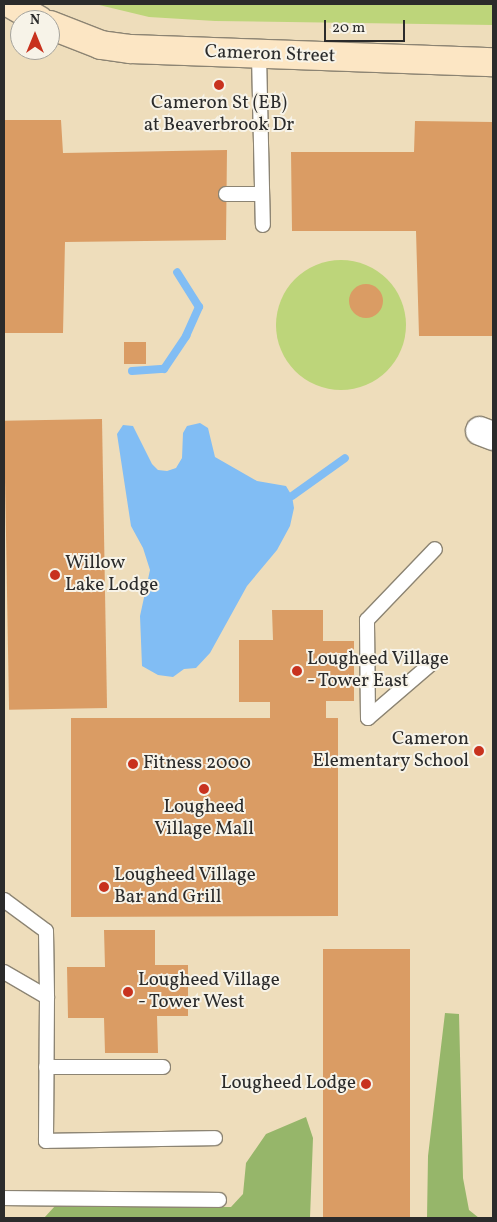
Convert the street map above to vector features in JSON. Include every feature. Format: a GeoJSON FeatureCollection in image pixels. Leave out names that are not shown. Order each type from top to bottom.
{"type":"FeatureCollection","features":[{"type":"Feature","properties":{"kind":"street","name":"Cameron Street"},"geometry":{"type":"LineString","coordinates":[[60,29],[101,45],[116,47],[259,55],[493,62]]}},
{"type":"Feature","properties":{"kind":"lane"},"geometry":{"type":"LineString","coordinates":[[259,55],[263,224]]}},
{"type":"Feature","properties":{"kind":"lane"},"geometry":{"type":"LineString","coordinates":[[226,194],[262,194]]}},
{"type":"Feature","properties":{"kind":"lane"},"geometry":{"type":"LineString","coordinates":[[433,662],[368,718],[367,620],[435,549]]}},
{"type":"Feature","properties":{"kind":"lane"},"geometry":{"type":"LineString","coordinates":[[4,900],[46,931],[46,1141],[215,1138]]}},
{"type":"Feature","properties":{"kind":"lane"},"geometry":{"type":"LineString","coordinates":[[4,972],[47,997]]}},
{"type":"Feature","properties":{"kind":"lane"},"geometry":{"type":"LineString","coordinates":[[46,1067],[163,1067]]}},
{"type":"Feature","properties":{"kind":"lane"},"geometry":{"type":"LineString","coordinates":[[4,1198],[219,1200]]}},
{"type":"Feature","properties":{"kind":"green space"},"geometry":{"type":"Polygon","coordinates":[[[95,4],[493,4],[493,25],[215,21],[149,17],[95,4]]]}},
{"type":"Feature","properties":{"kind":"green space"},"geometry":{"type":"Polygon","coordinates":[[[341,260],[366,265],[387,279],[401,300],[406,325],[401,350],[387,371],[366,385],[341,390],[316,385],[295,371],[281,350],[276,325],[281,300],[295,279],[316,265],[341,260]]]}},
{"type":"Feature","properties":{"kind":"green space"},"geometry":{"type":"Polygon","coordinates":[[[445,1013],[459,1014],[463,1178],[469,1210],[479,1218],[427,1218],[428,1156],[445,1013]]]}},
{"type":"Feature","properties":{"kind":"green space"},"geometry":{"type":"Polygon","coordinates":[[[306,1117],[313,1138],[310,1218],[44,1218],[55,1206],[231,1207],[243,1194],[246,1163],[266,1134],[306,1117]]]}},
{"type":"Feature","properties":{"kind":"water"},"geometry":{"type":"Polygon","coordinates":[[[200,423],[208,428],[215,457],[257,481],[286,486],[292,496],[294,508],[290,526],[277,550],[247,586],[210,653],[196,668],[184,669],[173,677],[158,675],[142,666],[140,616],[150,570],[143,548],[131,526],[117,434],[123,425],[133,426],[152,464],[158,470],[167,471],[176,468],[182,458],[183,433],[187,426],[200,423]]]}},
{"type":"Feature","properties":{"kind":"building"},"geometry":{"type":"Polygon","coordinates":[[[4,120],[61,120],[63,153],[227,150],[226,240],[65,242],[63,333],[4,333],[4,120]]]}},
{"type":"Feature","properties":{"kind":"building"},"geometry":{"type":"Polygon","coordinates":[[[415,121],[493,122],[493,336],[419,336],[416,231],[292,231],[291,152],[414,152],[415,121]]]}},
{"type":"Feature","properties":{"kind":"building"},"geometry":{"type":"Polygon","coordinates":[[[366,284],[373,285],[378,289],[382,294],[382,308],[378,313],[373,317],[366,318],[359,317],[354,313],[350,308],[349,301],[350,294],[354,289],[359,285],[366,284]]]}},
{"type":"Feature","properties":{"kind":"building"},"geometry":{"type":"Polygon","coordinates":[[[124,342],[146,342],[146,364],[124,364],[124,342]]]}},
{"type":"Feature","properties":{"kind":"building","name":"Willow Lake Lodge"},"geometry":{"type":"Polygon","coordinates":[[[102,419],[107,708],[9,710],[4,421],[102,419]]]}},
{"type":"Feature","properties":{"kind":"building","name":"Lougheed Village Mall"},"geometry":{"type":"Polygon","coordinates":[[[272,610],[323,610],[323,641],[354,641],[354,701],[326,701],[326,718],[338,718],[338,916],[71,917],[71,718],[270,718],[270,702],[239,702],[239,640],[273,640],[272,610]]]}},
{"type":"Feature","properties":{"kind":"building","name":"Lougheed Village - Tower West"},"geometry":{"type":"Polygon","coordinates":[[[104,930],[155,930],[155,965],[188,965],[188,1016],[157,1016],[158,1053],[105,1053],[104,1018],[68,1018],[67,967],[105,967],[104,930]]]}},
{"type":"Feature","properties":{"kind":"building","name":"Lougheed Lodge"},"geometry":{"type":"Polygon","coordinates":[[[323,949],[410,949],[410,1218],[323,1218],[323,949]]]}},
{"type":"Feature","properties":{"kind":"waterway"},"geometry":{"type":"LineString","coordinates":[[132,371],[164,369],[186,336],[199,307],[177,272]]}},
{"type":"Feature","properties":{"kind":"waterway"},"geometry":{"type":"LineString","coordinates":[[292,496],[345,458]]}},
{"type":"Feature","properties":{"kind":"place","name":"Cameron St (EB) at Beaverbrook Dr"},"geometry":{"type":"Point","coordinates":[219,85]}},
{"type":"Feature","properties":{"kind":"place","name":"Willow Lake Lodge"},"geometry":{"type":"Point","coordinates":[55,575]}},
{"type":"Feature","properties":{"kind":"place","name":"Lougheed Village - Tower East"},"geometry":{"type":"Point","coordinates":[297,671]}},
{"type":"Feature","properties":{"kind":"place","name":"Cameron Elementary School"},"geometry":{"type":"Point","coordinates":[479,751]}},
{"type":"Feature","properties":{"kind":"place","name":"Fitness 2000"},"geometry":{"type":"Point","coordinates":[133,764]}},
{"type":"Feature","properties":{"kind":"place","name":"Lougheed Village Mall"},"geometry":{"type":"Point","coordinates":[204,789]}},
{"type":"Feature","properties":{"kind":"place","name":"Lougheed Village Bar and Grill"},"geometry":{"type":"Point","coordinates":[104,887]}},
{"type":"Feature","properties":{"kind":"place","name":"Lougheed Village - Tower West"},"geometry":{"type":"Point","coordinates":[128,992]}},
{"type":"Feature","properties":{"kind":"place","name":"Lougheed Lodge"},"geometry":{"type":"Point","coordinates":[366,1084]}}]}
